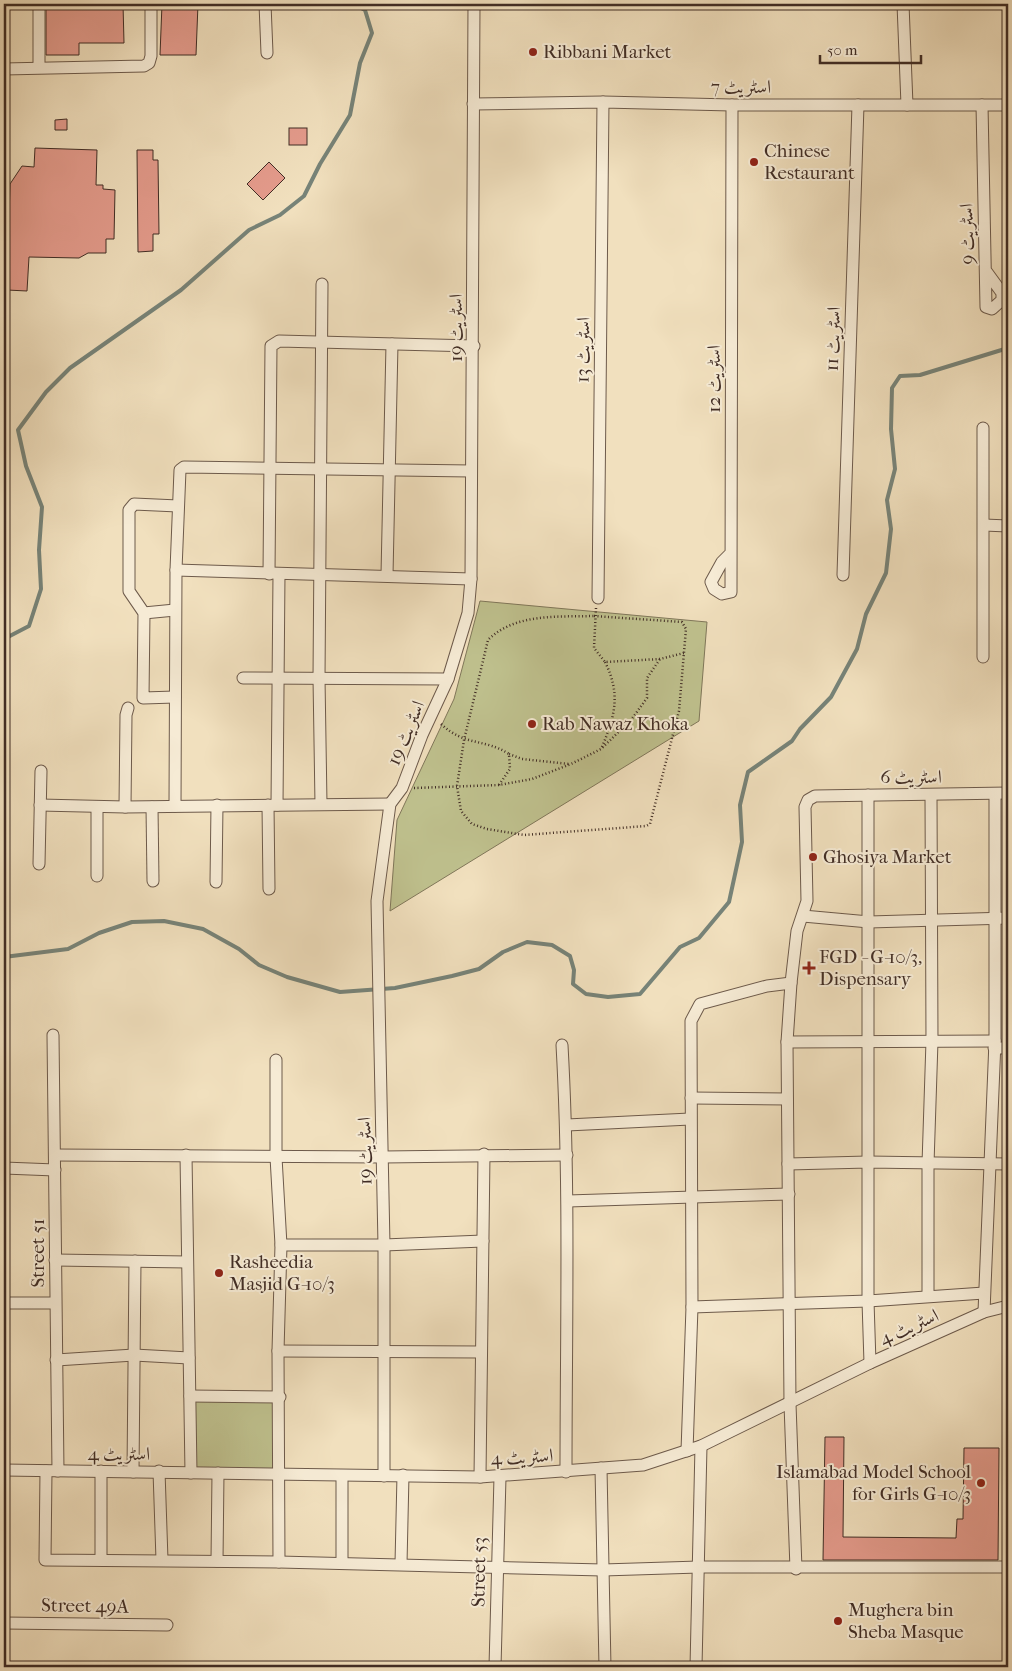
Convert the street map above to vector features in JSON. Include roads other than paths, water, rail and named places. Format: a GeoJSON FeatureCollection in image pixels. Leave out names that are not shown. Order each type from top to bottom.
{"type":"FeatureCollection","features":[{"type":"Feature","properties":{"kind":"street"},"geometry":{"type":"LineString","coordinates":[[39,4],[39,67]]}},
{"type":"Feature","properties":{"kind":"street"},"geometry":{"type":"LineString","coordinates":[[4,69],[144,66],[149,63],[152,56],[151,4]]}},
{"type":"Feature","properties":{"kind":"street"},"geometry":{"type":"LineString","coordinates":[[265,4],[267,52]]}},
{"type":"Feature","properties":{"kind":"street","name":"اسٹریٹ 19"},"geometry":{"type":"LineString","coordinates":[[384,1476],[384,1245],[377,900],[390,804],[402,788],[422,735],[448,680],[468,613],[471,579],[474,346],[474,4]]}},
{"type":"Feature","properties":{"kind":"street"},"geometry":{"type":"LineString","coordinates":[[903,4],[907,105]]}},
{"type":"Feature","properties":{"kind":"street","name":"اسٹریٹ 7"},"geometry":{"type":"LineString","coordinates":[[473,104],[603,102],[732,105],[1008,105]]}},
{"type":"Feature","properties":{"kind":"street","name":"اسٹریٹ 13"},"geometry":{"type":"LineString","coordinates":[[598,598],[603,102]]}},
{"type":"Feature","properties":{"kind":"street","name":"اسٹریٹ 12"},"geometry":{"type":"LineString","coordinates":[[730,554],[722,562],[711,582],[714,589],[722,594],[731,592],[732,105]]}},
{"type":"Feature","properties":{"kind":"street","name":"اسٹریٹ 11"},"geometry":{"type":"LineString","coordinates":[[842,575],[858,105]]}},
{"type":"Feature","properties":{"kind":"street","name":"اسٹریٹ 9"},"geometry":{"type":"LineString","coordinates":[[982,105],[986,307],[992,309],[1002,300],[1002,293],[986,271]]}},
{"type":"Feature","properties":{"kind":"street"},"geometry":{"type":"LineString","coordinates":[[321,804],[319,575],[322,469],[322,284]]}},
{"type":"Feature","properties":{"kind":"street"},"geometry":{"type":"LineString","coordinates":[[270,889],[277,679],[274,574],[268,470],[271,346],[279,342],[474,346]]}},
{"type":"Feature","properties":{"kind":"street"},"geometry":{"type":"LineString","coordinates":[[387,575],[392,344]]}},
{"type":"Feature","properties":{"kind":"street"},"geometry":{"type":"LineString","coordinates":[[983,428],[983,657]]}},
{"type":"Feature","properties":{"kind":"street"},"geometry":{"type":"LineString","coordinates":[[175,806],[175,610],[180,470],[184,467],[268,470],[389,469],[471,471]]}},
{"type":"Feature","properties":{"kind":"street"},"geometry":{"type":"LineString","coordinates":[[125,807],[126,715],[136,703],[144,613],[129,590],[129,510],[134,504],[178,506]]}},
{"type":"Feature","properties":{"kind":"street"},"geometry":{"type":"LineString","coordinates":[[984,525],[1008,526]]}},
{"type":"Feature","properties":{"kind":"street"},"geometry":{"type":"LineString","coordinates":[[176,570],[471,579]]}},
{"type":"Feature","properties":{"kind":"street"},"geometry":{"type":"LineString","coordinates":[[144,613],[175,610]]}},
{"type":"Feature","properties":{"kind":"street"},"geometry":{"type":"LineString","coordinates":[[243,678],[448,680]]}},
{"type":"Feature","properties":{"kind":"street"},"geometry":{"type":"LineString","coordinates":[[136,703],[175,697]]}},
{"type":"Feature","properties":{"kind":"street"},"geometry":{"type":"LineString","coordinates":[[39,864],[41,771]]}},
{"type":"Feature","properties":{"kind":"street","name":"اسٹریٹ 6"},"geometry":{"type":"LineString","coordinates":[[803,916],[807,901],[805,807],[808,800],[815,796],[1008,793]]}},
{"type":"Feature","properties":{"kind":"street"},"geometry":{"type":"LineString","coordinates":[[984,1312],[988,1164],[994,1045],[995,794]]}},
{"type":"Feature","properties":{"kind":"street"},"geometry":{"type":"LineString","coordinates":[[868,795],[868,1301],[870,1363]]}},
{"type":"Feature","properties":{"kind":"street"},"geometry":{"type":"LineString","coordinates":[[928,1296],[928,1164],[932,1041],[931,795]]}},
{"type":"Feature","properties":{"kind":"street"},"geometry":{"type":"LineString","coordinates":[[40,805],[125,807],[390,804]]}},
{"type":"Feature","properties":{"kind":"street"},"geometry":{"type":"LineString","coordinates":[[216,882],[217,805]]}},
{"type":"Feature","properties":{"kind":"street"},"geometry":{"type":"LineString","coordinates":[[97,806],[97,876]]}},
{"type":"Feature","properties":{"kind":"street"},"geometry":{"type":"LineString","coordinates":[[152,806],[153,881]]}},
{"type":"Feature","properties":{"kind":"street"},"geometry":{"type":"LineString","coordinates":[[796,1569],[788,1303],[787,1042],[797,931],[803,916],[869,922],[1008,918]]}},
{"type":"Feature","properties":{"kind":"street"},"geometry":{"type":"LineString","coordinates":[[687,1450],[692,1307],[690,1119],[692,1021],[700,1004],[767,986],[791,983]]}},
{"type":"Feature","properties":{"kind":"street","name":"Street 51"},"geometry":{"type":"LineString","coordinates":[[53,1034],[56,1360],[52,1471],[45,1560],[101,1560]]}},
{"type":"Feature","properties":{"kind":"street"},"geometry":{"type":"LineString","coordinates":[[787,1042],[932,1041],[994,1045],[1008,1048]]}},
{"type":"Feature","properties":{"kind":"street"},"geometry":{"type":"LineString","coordinates":[[562,1045],[568,1201],[565,1283],[566,1472]]}},
{"type":"Feature","properties":{"kind":"street"},"geometry":{"type":"LineString","coordinates":[[276,1060],[276,1157],[281,1244],[278,1351],[280,1397],[278,1476],[279,1562]]}},
{"type":"Feature","properties":{"kind":"street"},"geometry":{"type":"LineString","coordinates":[[691,1098],[787,1098]]}},
{"type":"Feature","properties":{"kind":"street"},"geometry":{"type":"LineString","coordinates":[[566,1124],[690,1119]]}},
{"type":"Feature","properties":{"kind":"street"},"geometry":{"type":"LineString","coordinates":[[480,1477],[484,1154]]}},
{"type":"Feature","properties":{"kind":"street"},"geometry":{"type":"LineString","coordinates":[[55,1155],[276,1157],[382,1157],[484,1154],[567,1155]]}},
{"type":"Feature","properties":{"kind":"street"},"geometry":{"type":"LineString","coordinates":[[186,1156],[190,1473]]}},
{"type":"Feature","properties":{"kind":"street"},"geometry":{"type":"LineString","coordinates":[[788,1164],[868,1162],[1008,1164]]}},
{"type":"Feature","properties":{"kind":"street"},"geometry":{"type":"LineString","coordinates":[[4,1168],[55,1170]]}},
{"type":"Feature","properties":{"kind":"street"},"geometry":{"type":"LineString","coordinates":[[568,1201],[789,1194]]}},
{"type":"Feature","properties":{"kind":"street"},"geometry":{"type":"LineString","coordinates":[[281,1244],[384,1245],[483,1241]]}},
{"type":"Feature","properties":{"kind":"street"},"geometry":{"type":"LineString","coordinates":[[55,1260],[187,1262]]}},
{"type":"Feature","properties":{"kind":"street"},"geometry":{"type":"LineString","coordinates":[[133,1472],[135,1262]]}},
{"type":"Feature","properties":{"kind":"street"},"geometry":{"type":"LineString","coordinates":[[692,1307],[868,1301],[984,1293]]}},
{"type":"Feature","properties":{"kind":"street"},"geometry":{"type":"LineString","coordinates":[[4,1303],[55,1303]]}},
{"type":"Feature","properties":{"kind":"street","name":"اسٹریٹ 4"},"geometry":{"type":"LineString","coordinates":[[4,1470],[159,1471],[278,1476],[403,1475],[500,1477],[643,1465],[701,1446],[790,1404],[870,1363],[984,1312],[1008,1306]]}},
{"type":"Feature","properties":{"kind":"street"},"geometry":{"type":"LineString","coordinates":[[278,1351],[384,1350],[482,1352]]}},
{"type":"Feature","properties":{"kind":"street"},"geometry":{"type":"LineString","coordinates":[[56,1360],[134,1355],[189,1358]]}},
{"type":"Feature","properties":{"kind":"street"},"geometry":{"type":"LineString","coordinates":[[190,1396],[280,1397]]}},
{"type":"Feature","properties":{"kind":"street"},"geometry":{"type":"LineString","coordinates":[[696,1667],[701,1446]]}},
{"type":"Feature","properties":{"kind":"street"},"geometry":{"type":"LineString","coordinates":[[601,1468],[606,1667]]}},
{"type":"Feature","properties":{"kind":"street"},"geometry":{"type":"LineString","coordinates":[[101,1471],[101,1560],[401,1564],[603,1570],[699,1567],[796,1569],[1008,1568]]}},
{"type":"Feature","properties":{"kind":"street"},"geometry":{"type":"LineString","coordinates":[[159,1471],[162,1560]]}},
{"type":"Feature","properties":{"kind":"street"},"geometry":{"type":"LineString","coordinates":[[218,1473],[218,1561]]}},
{"type":"Feature","properties":{"kind":"street"},"geometry":{"type":"LineString","coordinates":[[401,1564],[403,1475]]}},
{"type":"Feature","properties":{"kind":"street"},"geometry":{"type":"LineString","coordinates":[[342,1476],[342,1563]]}},
{"type":"Feature","properties":{"kind":"street","name":"Street 53"},"geometry":{"type":"LineString","coordinates":[[495,1667],[496,1566],[500,1477]]}},
{"type":"Feature","properties":{"kind":"street","name":"Street 49A"},"geometry":{"type":"LineString","coordinates":[[4,1623],[167,1625]]}},
{"type":"Feature","properties":{"kind":"waterway"},"geometry":{"type":"LineString","coordinates":[[4,639],[29,626],[41,589],[39,550],[42,507],[26,466],[18,430],[46,392],[70,368],[181,290],[249,230],[280,215],[304,196],[320,164],[350,115],[360,63],[372,33],[365,10],[353,4]]}},
{"type":"Feature","properties":{"kind":"waterway"},"geometry":{"type":"LineString","coordinates":[[4,957],[68,949],[99,933],[132,922],[164,921],[203,929],[239,949],[259,965],[287,977],[340,992],[395,988],[479,969],[503,952],[527,942],[552,945],[570,956],[574,970],[573,984],[586,994],[608,997],[640,994],[680,947],[699,938],[729,902],[742,842],[740,805],[748,772],[792,741],[800,729],[831,697],[857,649],[866,614],[886,573],[891,529],[887,500],[895,469],[891,429],[892,388],[900,376],[920,375],[1008,348]]}},
{"type":"Feature","properties":{"kind":"place","name":"Ribbani Market"},"geometry":{"type":"Point","coordinates":[533,52]}},
{"type":"Feature","properties":{"kind":"place","name":"Chinese Restaurant"},"geometry":{"type":"Point","coordinates":[754,162]}},
{"type":"Feature","properties":{"kind":"place","name":"Rab Nawaz Khoka"},"geometry":{"type":"Point","coordinates":[532,724]}},
{"type":"Feature","properties":{"kind":"place","name":"Ghosiya Market"},"geometry":{"type":"Point","coordinates":[813,857]}},
{"type":"Feature","properties":{"kind":"place","name":"FGD - G-10/3, Dispensary"},"geometry":{"type":"Point","coordinates":[809,968]}},
{"type":"Feature","properties":{"kind":"place","name":"Rasheedia Masjid G-10/3"},"geometry":{"type":"Point","coordinates":[219,1273]}},
{"type":"Feature","properties":{"kind":"place","name":"Islamabad Model School for Girls G-10/3"},"geometry":{"type":"Point","coordinates":[981,1483]}},
{"type":"Feature","properties":{"kind":"place","name":"Mughera bin Sheba Masque"},"geometry":{"type":"Point","coordinates":[838,1621]}}]}
